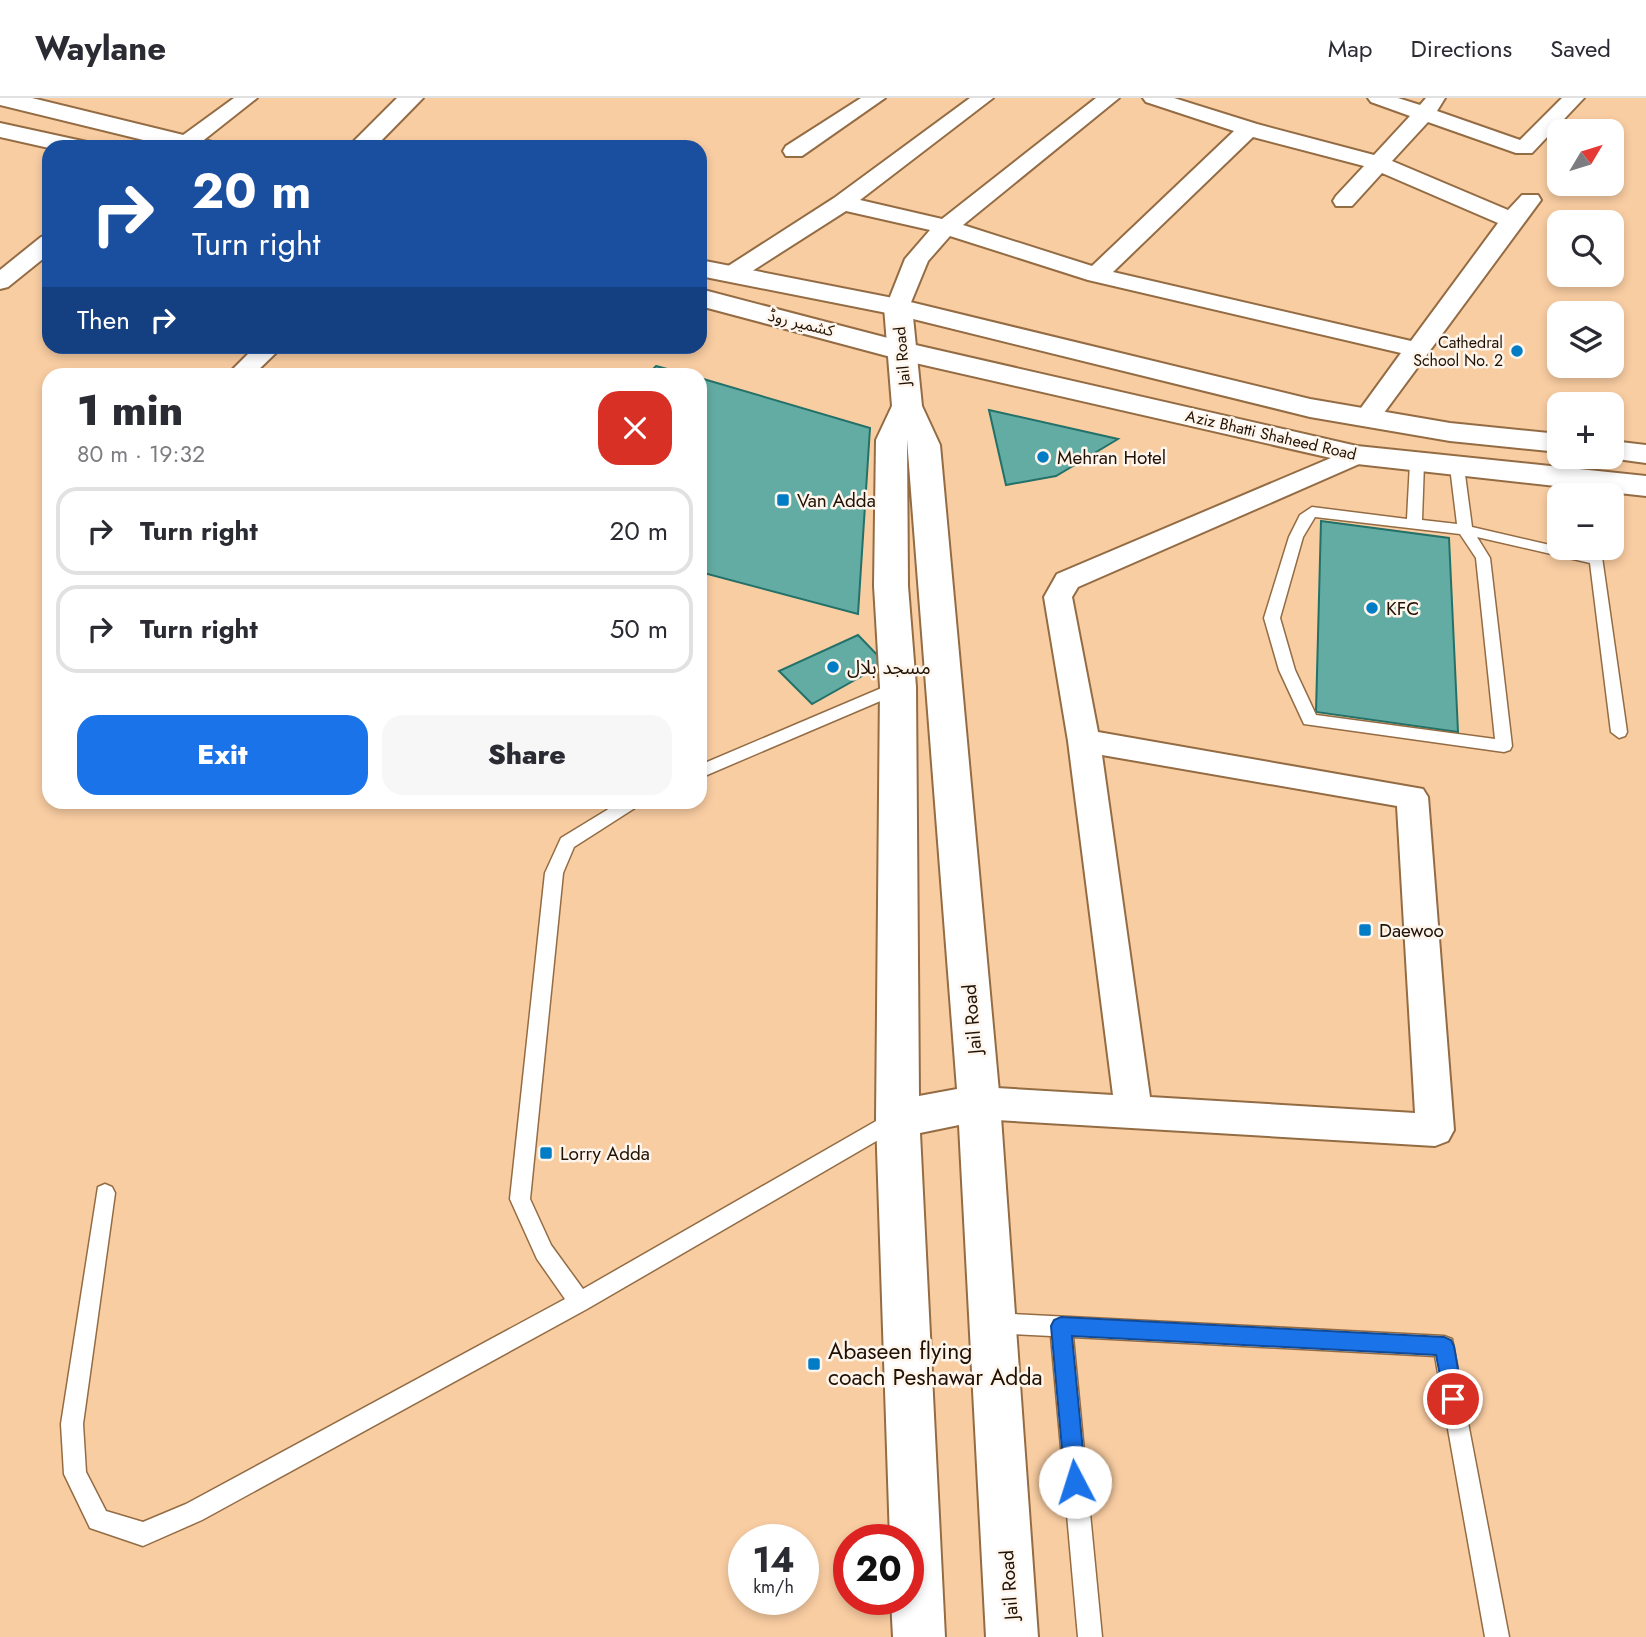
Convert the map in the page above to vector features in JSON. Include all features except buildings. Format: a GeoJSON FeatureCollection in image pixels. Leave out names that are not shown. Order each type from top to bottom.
{"type":"FeatureCollection","features":[{"type":"Feature","properties":{"kind":"main road"},"geometry":{"type":"LineString","coordinates":[[2,98],[174,140]]}},
{"type":"Feature","properties":{"kind":"main road"},"geometry":{"type":"LineString","coordinates":[[368,140],[411,98]]}},
{"type":"Feature","properties":{"kind":"main road"},"geometry":{"type":"LineString","coordinates":[[0,130],[46,140]]}},
{"type":"Feature","properties":{"kind":"main road","name":"کشمیر روڈ"},"geometry":{"type":"LineString","coordinates":[[707,270],[898,307]]}},
{"type":"Feature","properties":{"kind":"main road","name":"کشمیر روڈ"},"geometry":{"type":"LineString","coordinates":[[707,299],[902,351]]}},
{"type":"Feature","properties":{"kind":"main road","name":"Jail Road"},"geometry":{"type":"LineString","coordinates":[[898,307],[907,406],[925,444],[979,1103],[1012,1637]]}},
{"type":"Feature","properties":{"kind":"main road","name":"Aziz Bhatti Shaheed Road"},"geometry":{"type":"LineString","coordinates":[[898,307],[1199,383],[1366,419],[1450,432],[1547,442]]}},
{"type":"Feature","properties":{"kind":"main road","name":"Aziz Bhatti Shaheed Road"},"geometry":{"type":"LineString","coordinates":[[902,351],[1357,455],[1646,486]]}},
{"type":"Feature","properties":{"kind":"main road","name":"Jail Road"},"geometry":{"type":"LineString","coordinates":[[907,406],[891,440],[891,586],[898,687],[898,1119],[919,1637]]}},
{"type":"Feature","properties":{"kind":"main road"},"geometry":{"type":"LineString","coordinates":[[1624,451],[1646,454]]}},
{"type":"Feature","properties":{"kind":"main road"},"geometry":{"type":"LineString","coordinates":[[898,687],[943,666]]}},
{"type":"Feature","properties":{"kind":"main road"},"geometry":{"type":"LineString","coordinates":[[898,1119],[979,1103]]}},
{"type":"Feature","properties":{"kind":"street"},"geometry":{"type":"LineString","coordinates":[[201,140],[247,98]]}},
{"type":"Feature","properties":{"kind":"street"},"geometry":{"type":"LineString","coordinates":[[794,150],[875,98]]}},
{"type":"Feature","properties":{"kind":"street"},"geometry":{"type":"LineString","coordinates":[[730,275],[842,203],[983,98]]}},
{"type":"Feature","properties":{"kind":"street"},"geometry":{"type":"LineString","coordinates":[[898,307],[916,259],[946,227],[1109,98]]}},
{"type":"Feature","properties":{"kind":"street"},"geometry":{"type":"LineString","coordinates":[[1153,98],[1249,129],[1378,163],[1512,220]]}},
{"type":"Feature","properties":{"kind":"street"},"geometry":{"type":"LineString","coordinates":[[1378,98],[1430,105],[1524,148],[1574,98]]}},
{"type":"Feature","properties":{"kind":"street"},"geometry":{"type":"LineString","coordinates":[[1344,201],[1430,105]]}},
{"type":"Feature","properties":{"kind":"street"},"geometry":{"type":"LineString","coordinates":[[1096,275],[1249,129]]}},
{"type":"Feature","properties":{"kind":"street"},"geometry":{"type":"LineString","coordinates":[[1366,419],[1512,220],[1530,200]]}},
{"type":"Feature","properties":{"kind":"street"},"geometry":{"type":"LineString","coordinates":[[842,203],[946,227],[1096,275],[1419,350]]}},
{"type":"Feature","properties":{"kind":"street"},"geometry":{"type":"LineString","coordinates":[[0,282],[42,248]]}},
{"type":"Feature","properties":{"kind":"street"},"geometry":{"type":"LineString","coordinates":[[247,368],[262,354]]}},
{"type":"Feature","properties":{"kind":"street"},"geometry":{"type":"LineString","coordinates":[[1134,1114],[1084,740],[1058,597],[1067,581],[1357,455]]}},
{"type":"Feature","properties":{"kind":"street"},"geometry":{"type":"LineString","coordinates":[[979,1103],[1435,1130],[1412,797],[1084,740]]}},
{"type":"Feature","properties":{"kind":"lane"},"geometry":{"type":"LineString","coordinates":[[1415,524],[1417,463]]}},
{"type":"Feature","properties":{"kind":"lane"},"geometry":{"type":"LineString","coordinates":[[1457,467],[1465,530],[1483,558],[1504,746],[1310,720],[1287,670],[1272,618],[1296,537],[1305,518],[1312,512],[1465,530],[1597,560],[1619,732]]}},
{"type":"Feature","properties":{"kind":"lane"},"geometry":{"type":"LineString","coordinates":[[707,769],[898,687]]}},
{"type":"Feature","properties":{"kind":"lane"},"geometry":{"type":"LineString","coordinates":[[580,1303],[544,1252],[520,1199],[554,873],[567,843],[621,809]]}},
{"type":"Feature","properties":{"kind":"lane"},"geometry":{"type":"LineString","coordinates":[[105,1193],[72,1424],[75,1474],[98,1520],[143,1534],[194,1513],[580,1303],[898,1119]]}},
{"type":"Feature","properties":{"kind":"lane"},"geometry":{"type":"LineString","coordinates":[[993,1323],[1444,1346],[1497,1637]]}},
{"type":"Feature","properties":{"kind":"lane"},"geometry":{"type":"LineString","coordinates":[[1061,1326],[1090,1637]]}},
{"type":"Feature","properties":{"kind":"place","name":"Cathedral School No. 2"},"geometry":{"type":"Point","coordinates":[1517,351]}},
{"type":"Feature","properties":{"kind":"place","name":"Mehran Hotel"},"geometry":{"type":"Point","coordinates":[1043,457]}},
{"type":"Feature","properties":{"kind":"place","name":"Van Adda"},"geometry":{"type":"Point","coordinates":[783,500]}},
{"type":"Feature","properties":{"kind":"place","name":"KFC"},"geometry":{"type":"Point","coordinates":[1372,608]}},
{"type":"Feature","properties":{"kind":"place","name":"مسجد بلال"},"geometry":{"type":"Point","coordinates":[833,667]}},
{"type":"Feature","properties":{"kind":"place","name":"Daewoo"},"geometry":{"type":"Point","coordinates":[1365,930]}},
{"type":"Feature","properties":{"kind":"place","name":"Lorry Adda"},"geometry":{"type":"Point","coordinates":[546,1153]}},
{"type":"Feature","properties":{"kind":"place","name":"Abaseen flying coach Peshawar Adda"},"geometry":{"type":"Point","coordinates":[814,1364]}},
{"type":"Feature","properties":{"kind":"route"},"geometry":{"type":"LineString","coordinates":[[1075,1482],[1061,1326],[1444,1346],[1453,1399]]}}]}
